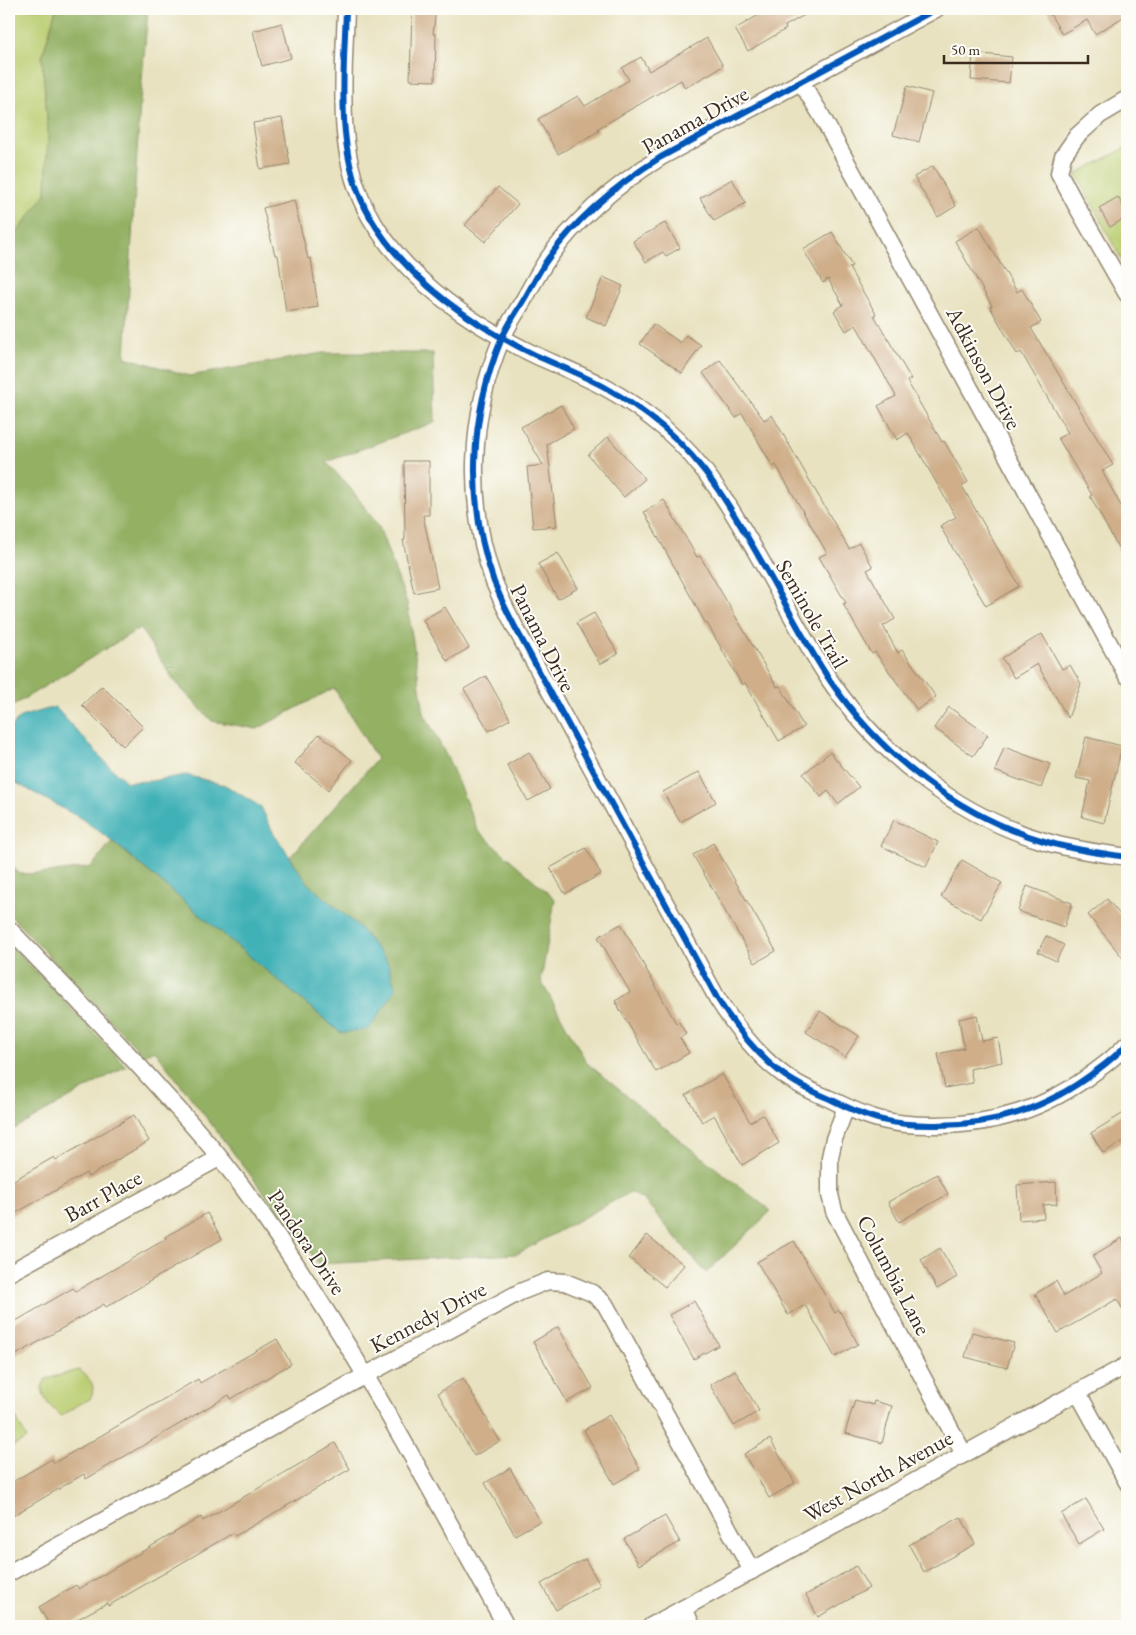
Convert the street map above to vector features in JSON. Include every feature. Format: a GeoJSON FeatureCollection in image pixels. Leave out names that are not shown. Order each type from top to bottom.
{"type":"FeatureCollection","features":[{"type":"Feature","properties":{"kind":"street","name":"Seminole Trail"},"geometry":{"type":"LineString","coordinates":[[346,9],[343,101],[348,154],[354,180],[363,204],[382,236],[401,259],[459,312],[477,324],[532,354],[607,388],[635,405],[685,447],[714,483],[748,537],[832,684],[869,731],[894,756],[970,811],[1000,825],[1047,842],[1081,850],[1127,856]]}},
{"type":"Feature","properties":{"kind":"street","name":"Panama Drive"},"geometry":{"type":"LineString","coordinates":[[936,9],[661,157],[605,196],[566,236],[545,264],[502,337],[483,393],[478,415],[474,485],[480,529],[499,596],[717,998],[744,1036],[780,1072],[808,1090],[882,1120],[913,1125],[966,1124],[989,1122],[1045,1104],[1103,1066],[1127,1044]]}},
{"type":"Feature","properties":{"kind":"street","name":"Adkinson Drive"},"geometry":{"type":"LineString","coordinates":[[800,82],[820,113],[1127,676]]}},
{"type":"Feature","properties":{"kind":"street"},"geometry":{"type":"LineString","coordinates":[[1127,99],[1100,115],[1077,136],[1063,156],[1059,172],[1127,294]]}},
{"type":"Feature","properties":{"kind":"street","name":"Pandora Drive"},"geometry":{"type":"LineString","coordinates":[[9,929],[123,1047],[191,1124],[240,1184],[312,1288],[366,1375],[506,1626]]}},
{"type":"Feature","properties":{"kind":"street","name":"Columbia Lane"},"geometry":{"type":"LineString","coordinates":[[846,1107],[834,1139],[830,1157],[830,1196],[834,1211],[964,1454]]}},
{"type":"Feature","properties":{"kind":"street","name":"Barr Place"},"geometry":{"type":"LineString","coordinates":[[9,1273],[219,1158]]}},
{"type":"Feature","properties":{"kind":"street","name":"Kennedy Drive"},"geometry":{"type":"LineString","coordinates":[[9,1573],[366,1375],[520,1292],[548,1281],[565,1282],[592,1293],[605,1304],[752,1571]]}},
{"type":"Feature","properties":{"kind":"street","name":"West North Avenue"},"geometry":{"type":"LineString","coordinates":[[651,1626],[1127,1365]]}},
{"type":"Feature","properties":{"kind":"street"},"geometry":{"type":"LineString","coordinates":[[1078,1392],[1127,1482]]}},
{"type":"Feature","properties":{"kind":"street"},"geometry":{"type":"LineString","coordinates":[[684,1608],[692,1626]]}},
{"type":"Feature","properties":{"kind":"green space"},"geometry":{"type":"Polygon","coordinates":[[[9,9],[56,9],[42,57],[48,131],[46,194],[9,243],[9,9]]]}},
{"type":"Feature","properties":{"kind":"green space"},"geometry":{"type":"Polygon","coordinates":[[[56,9],[148,9],[140,103],[125,357],[189,376],[322,353],[433,353],[435,422],[326,462],[352,490],[379,527],[407,603],[424,713],[450,763],[478,831],[555,899],[541,981],[587,1063],[686,1145],[771,1211],[706,1273],[644,1200],[630,1192],[517,1254],[319,1264],[154,1050],[143,1055],[9,914],[9,863],[20,874],[49,873],[91,867],[112,841],[341,1033],[357,925],[308,884],[290,857],[377,759],[334,688],[257,729],[212,721],[175,682],[140,628],[9,708],[9,243],[46,194],[48,131],[42,57],[56,9]]]}},
{"type":"Feature","properties":{"kind":"green space"},"geometry":{"type":"Polygon","coordinates":[[[1127,147],[1127,270],[1076,174],[1127,147]]]}},
{"type":"Feature","properties":{"kind":"green space"},"geometry":{"type":"Polygon","coordinates":[[[9,943],[126,1066],[9,1132],[9,943]]]}},
{"type":"Feature","properties":{"kind":"green space"},"geometry":{"type":"Polygon","coordinates":[[[79,1370],[91,1382],[92,1394],[90,1399],[77,1405],[62,1416],[48,1404],[42,1387],[46,1379],[79,1370]]]}},
{"type":"Feature","properties":{"kind":"green space"},"geometry":{"type":"Polygon","coordinates":[[[9,1405],[27,1439],[9,1448],[9,1405]]]}},
{"type":"Feature","properties":{"kind":"water"},"geometry":{"type":"Polygon","coordinates":[[[55,707],[110,767],[127,782],[151,781],[186,775],[225,785],[261,807],[273,832],[308,884],[357,925],[387,961],[396,989],[369,1029],[341,1033],[111,840],[82,819],[9,779],[9,730],[20,717],[55,707]]]}},
{"type":"Feature","properties":{"kind":"building"},"geometry":{"type":"Polygon","coordinates":[[[412,9],[436,9],[433,34],[436,34],[435,81],[410,80],[412,9]]]}},
{"type":"Feature","properties":{"kind":"building"},"geometry":{"type":"Polygon","coordinates":[[[769,9],[815,9],[785,26],[786,29],[748,51],[735,29],[769,9]]]}},
{"type":"Feature","properties":{"kind":"building"},"geometry":{"type":"Polygon","coordinates":[[[1047,9],[1127,9],[1127,15],[1095,34],[1087,20],[1062,34],[1047,9]]]}},
{"type":"Feature","properties":{"kind":"building"},"geometry":{"type":"Polygon","coordinates":[[[282,23],[291,58],[262,66],[253,31],[282,23]]]}},
{"type":"Feature","properties":{"kind":"building"},"geometry":{"type":"Polygon","coordinates":[[[707,38],[723,66],[685,88],[681,80],[558,154],[538,119],[578,96],[585,106],[629,80],[622,68],[641,57],[649,71],[707,38]]]}},
{"type":"Feature","properties":{"kind":"building"},"geometry":{"type":"Polygon","coordinates":[[[973,53],[1012,57],[1009,83],[971,80],[973,53]]]}},
{"type":"Feature","properties":{"kind":"building"},"geometry":{"type":"Polygon","coordinates":[[[907,86],[932,93],[919,142],[893,135],[907,86]]]}},
{"type":"Feature","properties":{"kind":"building"},"geometry":{"type":"Polygon","coordinates":[[[282,118],[290,164],[260,169],[253,123],[282,118]]]}},
{"type":"Feature","properties":{"kind":"building"},"geometry":{"type":"Polygon","coordinates":[[[933,166],[956,206],[938,217],[914,177],[933,166]]]}},
{"type":"Feature","properties":{"kind":"building"},"geometry":{"type":"Polygon","coordinates":[[[732,179],[746,203],[714,221],[700,198],[732,179]]]}},
{"type":"Feature","properties":{"kind":"building"},"geometry":{"type":"Polygon","coordinates":[[[498,187],[518,204],[485,242],[465,225],[498,187]]]}},
{"type":"Feature","properties":{"kind":"building"},"geometry":{"type":"Polygon","coordinates":[[[1118,197],[1127,213],[1127,217],[1110,227],[1099,208],[1118,197]]]}},
{"type":"Feature","properties":{"kind":"building"},"geometry":{"type":"Polygon","coordinates":[[[294,200],[308,259],[311,258],[318,307],[286,312],[278,255],[275,255],[263,208],[294,200]]]}},
{"type":"Feature","properties":{"kind":"building"},"geometry":{"type":"Polygon","coordinates":[[[665,223],[680,248],[666,256],[663,252],[646,262],[633,241],[665,223]]]}},
{"type":"Feature","properties":{"kind":"building"},"geometry":{"type":"Polygon","coordinates":[[[979,227],[1017,292],[1022,289],[1041,322],[1031,328],[1113,465],[1102,471],[1127,517],[1127,564],[1090,496],[1092,495],[1058,438],[1068,433],[1021,352],[1017,354],[955,241],[979,227]]]}},
{"type":"Feature","properties":{"kind":"building"},"geometry":{"type":"Polygon","coordinates":[[[832,232],[852,266],[849,268],[876,314],[874,315],[911,379],[907,381],[942,442],[944,441],[968,482],[962,486],[1019,586],[986,606],[940,526],[956,517],[908,433],[897,440],[878,406],[896,396],[856,325],[846,331],[834,311],[843,305],[828,279],[823,283],[803,249],[832,232]]]}},
{"type":"Feature","properties":{"kind":"building"},"geometry":{"type":"Polygon","coordinates":[[[603,277],[623,286],[606,326],[586,317],[603,277]]]}},
{"type":"Feature","properties":{"kind":"building"},"geometry":{"type":"Polygon","coordinates":[[[653,324],[681,343],[686,335],[701,345],[682,373],[640,344],[653,324]]]}},
{"type":"Feature","properties":{"kind":"building"},"geometry":{"type":"Polygon","coordinates":[[[720,360],[764,420],[772,415],[849,549],[859,543],[873,567],[867,570],[895,619],[883,626],[898,653],[902,650],[936,697],[917,710],[875,652],[872,654],[843,604],[846,603],[819,557],[827,553],[776,465],[773,467],[742,413],[736,418],[703,373],[720,360]]]}},
{"type":"Feature","properties":{"kind":"building"},"geometry":{"type":"Polygon","coordinates":[[[561,405],[574,429],[547,444],[557,526],[533,528],[527,467],[543,465],[521,427],[561,405]]]}},
{"type":"Feature","properties":{"kind":"building"},"geometry":{"type":"Polygon","coordinates":[[[608,437],[645,479],[624,497],[588,455],[608,437]]]}},
{"type":"Feature","properties":{"kind":"building"},"geometry":{"type":"Polygon","coordinates":[[[404,461],[429,461],[429,515],[423,515],[438,588],[414,593],[403,540],[405,540],[404,461]]]}},
{"type":"Feature","properties":{"kind":"building"},"geometry":{"type":"Polygon","coordinates":[[[664,500],[697,557],[700,556],[777,687],[780,686],[804,727],[779,741],[745,683],[742,685],[706,624],[644,512],[664,500]]]}},
{"type":"Feature","properties":{"kind":"building"},"geometry":{"type":"Polygon","coordinates":[[[558,553],[578,588],[558,599],[538,564],[558,553]]]}},
{"type":"Feature","properties":{"kind":"building"},"geometry":{"type":"Polygon","coordinates":[[[445,607],[469,648],[447,661],[423,620],[445,607]]]}},
{"type":"Feature","properties":{"kind":"building"},"geometry":{"type":"Polygon","coordinates":[[[594,613],[618,654],[600,664],[576,623],[594,613]]]}},
{"type":"Feature","properties":{"kind":"building"},"geometry":{"type":"Polygon","coordinates":[[[1042,634],[1062,669],[1070,665],[1081,684],[1068,718],[1037,664],[1014,678],[1002,658],[1042,634]]]}},
{"type":"Feature","properties":{"kind":"building"},"geometry":{"type":"Polygon","coordinates":[[[486,676],[510,719],[489,731],[464,689],[486,676]]]}},
{"type":"Feature","properties":{"kind":"building"},"geometry":{"type":"Polygon","coordinates":[[[102,686],[143,727],[123,746],[82,705],[102,686]]]}},
{"type":"Feature","properties":{"kind":"building"},"geometry":{"type":"Polygon","coordinates":[[[949,707],[988,735],[973,756],[934,728],[949,707]]]}},
{"type":"Feature","properties":{"kind":"building"},"geometry":{"type":"Polygon","coordinates":[[[319,734],[352,760],[328,790],[295,763],[319,734]]]}},
{"type":"Feature","properties":{"kind":"building"},"geometry":{"type":"Polygon","coordinates":[[[1086,737],[1122,746],[1104,823],[1082,817],[1090,781],[1076,778],[1086,737]]]}},
{"type":"Feature","properties":{"kind":"building"},"geometry":{"type":"Polygon","coordinates":[[[1004,747],[1050,764],[1041,788],[995,771],[1004,747]]]}},
{"type":"Feature","properties":{"kind":"building"},"geometry":{"type":"Polygon","coordinates":[[[529,752],[550,789],[528,801],[507,765],[529,752]]]}},
{"type":"Feature","properties":{"kind":"building"},"geometry":{"type":"Polygon","coordinates":[[[830,752],[859,787],[838,804],[828,791],[821,797],[803,774],[830,752]]]}},
{"type":"Feature","properties":{"kind":"building"},"geometry":{"type":"Polygon","coordinates":[[[699,772],[716,802],[680,822],[663,792],[699,772]]]}},
{"type":"Feature","properties":{"kind":"building"},"geometry":{"type":"Polygon","coordinates":[[[894,820],[938,842],[926,867],[881,846],[894,820]]]}},
{"type":"Feature","properties":{"kind":"building"},"geometry":{"type":"Polygon","coordinates":[[[713,843],[776,951],[755,963],[693,855],[713,843]]]}},
{"type":"Feature","properties":{"kind":"building"},"geometry":{"type":"Polygon","coordinates":[[[586,848],[601,874],[565,894],[550,868],[586,848]]]}},
{"type":"Feature","properties":{"kind":"building"},"geometry":{"type":"Polygon","coordinates":[[[962,860],[1002,883],[981,919],[941,897],[962,860]]]}},
{"type":"Feature","properties":{"kind":"building"},"geometry":{"type":"Polygon","coordinates":[[[1027,886],[1072,903],[1064,927],[1018,911],[1027,886]]]}},
{"type":"Feature","properties":{"kind":"building"},"geometry":{"type":"Polygon","coordinates":[[[1107,899],[1127,923],[1127,963],[1088,915],[1107,899]]]}},
{"type":"Feature","properties":{"kind":"building"},"geometry":{"type":"Polygon","coordinates":[[[621,924],[676,1023],[679,1022],[686,1034],[680,1038],[689,1053],[656,1072],[615,1001],[630,992],[598,937],[621,924]]]}},
{"type":"Feature","properties":{"kind":"building"},"geometry":{"type":"Polygon","coordinates":[[[1046,936],[1064,945],[1056,961],[1038,952],[1046,936]]]}},
{"type":"Feature","properties":{"kind":"building"},"geometry":{"type":"Polygon","coordinates":[[[820,1011],[859,1036],[845,1057],[806,1032],[820,1011]]]}},
{"type":"Feature","properties":{"kind":"building"},"geometry":{"type":"Polygon","coordinates":[[[977,1015],[982,1041],[998,1038],[1002,1062],[970,1069],[973,1083],[945,1088],[938,1054],[964,1048],[959,1019],[977,1015]]]}},
{"type":"Feature","properties":{"kind":"building"},"geometry":{"type":"Polygon","coordinates":[[[722,1074],[750,1122],[763,1115],[779,1143],[742,1165],[714,1115],[702,1122],[686,1095],[722,1074]]]}},
{"type":"Feature","properties":{"kind":"building"},"geometry":{"type":"Polygon","coordinates":[[[1127,1111],[1127,1139],[1103,1153],[1091,1133],[1127,1111]]]}},
{"type":"Feature","properties":{"kind":"building"},"geometry":{"type":"Polygon","coordinates":[[[134,1115],[149,1141],[88,1177],[86,1173],[9,1217],[9,1183],[54,1157],[56,1160],[134,1115]]]}},
{"type":"Feature","properties":{"kind":"building"},"geometry":{"type":"Polygon","coordinates":[[[937,1174],[948,1194],[899,1222],[888,1202],[937,1174]]]}},
{"type":"Feature","properties":{"kind":"building"},"geometry":{"type":"Polygon","coordinates":[[[1056,1182],[1057,1204],[1043,1205],[1044,1218],[1019,1220],[1017,1185],[1056,1182]]]}},
{"type":"Feature","properties":{"kind":"building"},"geometry":{"type":"Polygon","coordinates":[[[207,1213],[222,1239],[106,1307],[104,1304],[9,1359],[9,1325],[73,1288],[76,1291],[207,1213]]]}},
{"type":"Feature","properties":{"kind":"building"},"geometry":{"type":"Polygon","coordinates":[[[647,1235],[684,1265],[665,1287],[629,1258],[647,1235]]]}},
{"type":"Feature","properties":{"kind":"building"},"geometry":{"type":"Polygon","coordinates":[[[1122,1238],[1127,1248],[1127,1317],[1117,1299],[1058,1333],[1035,1294],[1056,1281],[1064,1296],[1102,1273],[1092,1256],[1122,1238]]]}},
{"type":"Feature","properties":{"kind":"building"},"geometry":{"type":"Polygon","coordinates":[[[794,1241],[835,1313],[839,1310],[858,1344],[835,1357],[805,1305],[788,1315],[757,1262],[794,1241]]]}},
{"type":"Feature","properties":{"kind":"building"},"geometry":{"type":"Polygon","coordinates":[[[940,1248],[957,1277],[937,1289],[921,1260],[940,1248]]]}},
{"type":"Feature","properties":{"kind":"building"},"geometry":{"type":"Polygon","coordinates":[[[694,1301],[719,1345],[694,1359],[669,1315],[694,1301]]]}},
{"type":"Feature","properties":{"kind":"building"},"geometry":{"type":"Polygon","coordinates":[[[558,1327],[593,1388],[567,1402],[533,1342],[558,1327]]]}},
{"type":"Feature","properties":{"kind":"building"},"geometry":{"type":"Polygon","coordinates":[[[972,1332],[1014,1343],[1007,1368],[965,1357],[972,1332]]]}},
{"type":"Feature","properties":{"kind":"building"},"geometry":{"type":"Polygon","coordinates":[[[277,1339],[291,1364],[231,1399],[229,1395],[86,1479],[84,1474],[9,1518],[9,1484],[52,1459],[54,1463],[198,1379],[200,1383],[277,1339]]]}},
{"type":"Feature","properties":{"kind":"building"},"geometry":{"type":"Polygon","coordinates":[[[735,1370],[759,1411],[734,1426],[710,1385],[735,1370]]]}},
{"type":"Feature","properties":{"kind":"building"},"geometry":{"type":"Polygon","coordinates":[[[463,1378],[500,1441],[474,1456],[438,1393],[463,1378]]]}},
{"type":"Feature","properties":{"kind":"building"},"geometry":{"type":"Polygon","coordinates":[[[855,1400],[873,1405],[874,1401],[892,1406],[882,1443],[845,1433],[855,1400]]]}},
{"type":"Feature","properties":{"kind":"building"},"geometry":{"type":"Polygon","coordinates":[[[609,1415],[640,1469],[614,1484],[584,1430],[609,1415]]]}},
{"type":"Feature","properties":{"kind":"building"},"geometry":{"type":"Polygon","coordinates":[[[770,1439],[795,1483],[769,1498],[744,1454],[770,1439]]]}},
{"type":"Feature","properties":{"kind":"building"},"geometry":{"type":"Polygon","coordinates":[[[335,1443],[350,1469],[235,1536],[233,1533],[108,1606],[107,1603],[65,1626],[50,1626],[39,1607],[76,1585],[79,1589],[201,1517],[203,1521],[335,1443]]]}},
{"type":"Feature","properties":{"kind":"building"},"geometry":{"type":"Polygon","coordinates":[[[510,1468],[540,1521],[515,1535],[485,1483],[510,1468]]]}},
{"type":"Feature","properties":{"kind":"building"},"geometry":{"type":"Polygon","coordinates":[[[1086,1499],[1104,1529],[1079,1544],[1061,1514],[1086,1499]]]}},
{"type":"Feature","properties":{"kind":"building"},"geometry":{"type":"Polygon","coordinates":[[[665,1516],[680,1542],[639,1565],[624,1539],[665,1516]]]}},
{"type":"Feature","properties":{"kind":"building"},"geometry":{"type":"Polygon","coordinates":[[[961,1517],[975,1544],[924,1572],[909,1545],[961,1517]]]}},
{"type":"Feature","properties":{"kind":"building"},"geometry":{"type":"Polygon","coordinates":[[[585,1559],[600,1585],[556,1610],[541,1584],[585,1559]]]}},
{"type":"Feature","properties":{"kind":"building"},"geometry":{"type":"Polygon","coordinates":[[[856,1566],[869,1588],[818,1617],[806,1595],[856,1566]]]}},
{"type":"Feature","properties":{"kind":"cycle path"},"geometry":{"type":"LineString","coordinates":[[346,9],[343,88],[346,142],[351,168],[359,193],[370,217],[402,260],[421,280],[464,314],[511,343],[615,393],[664,428],[681,444],[697,461],[724,499],[831,682],[851,709],[899,759],[926,781],[954,800],[984,817],[1015,831],[1067,847],[1127,857]]}},
{"type":"Feature","properties":{"kind":"cycle path"},"geometry":{"type":"LineString","coordinates":[[936,9],[661,157],[612,191],[569,232],[545,263],[510,322],[491,368],[483,398],[475,460],[479,522],[494,582],[509,616],[717,998],[745,1038],[780,1072],[811,1091],[875,1118],[906,1124],[954,1125],[1018,1113],[1058,1096],[1108,1062],[1127,1044]]}}]}
